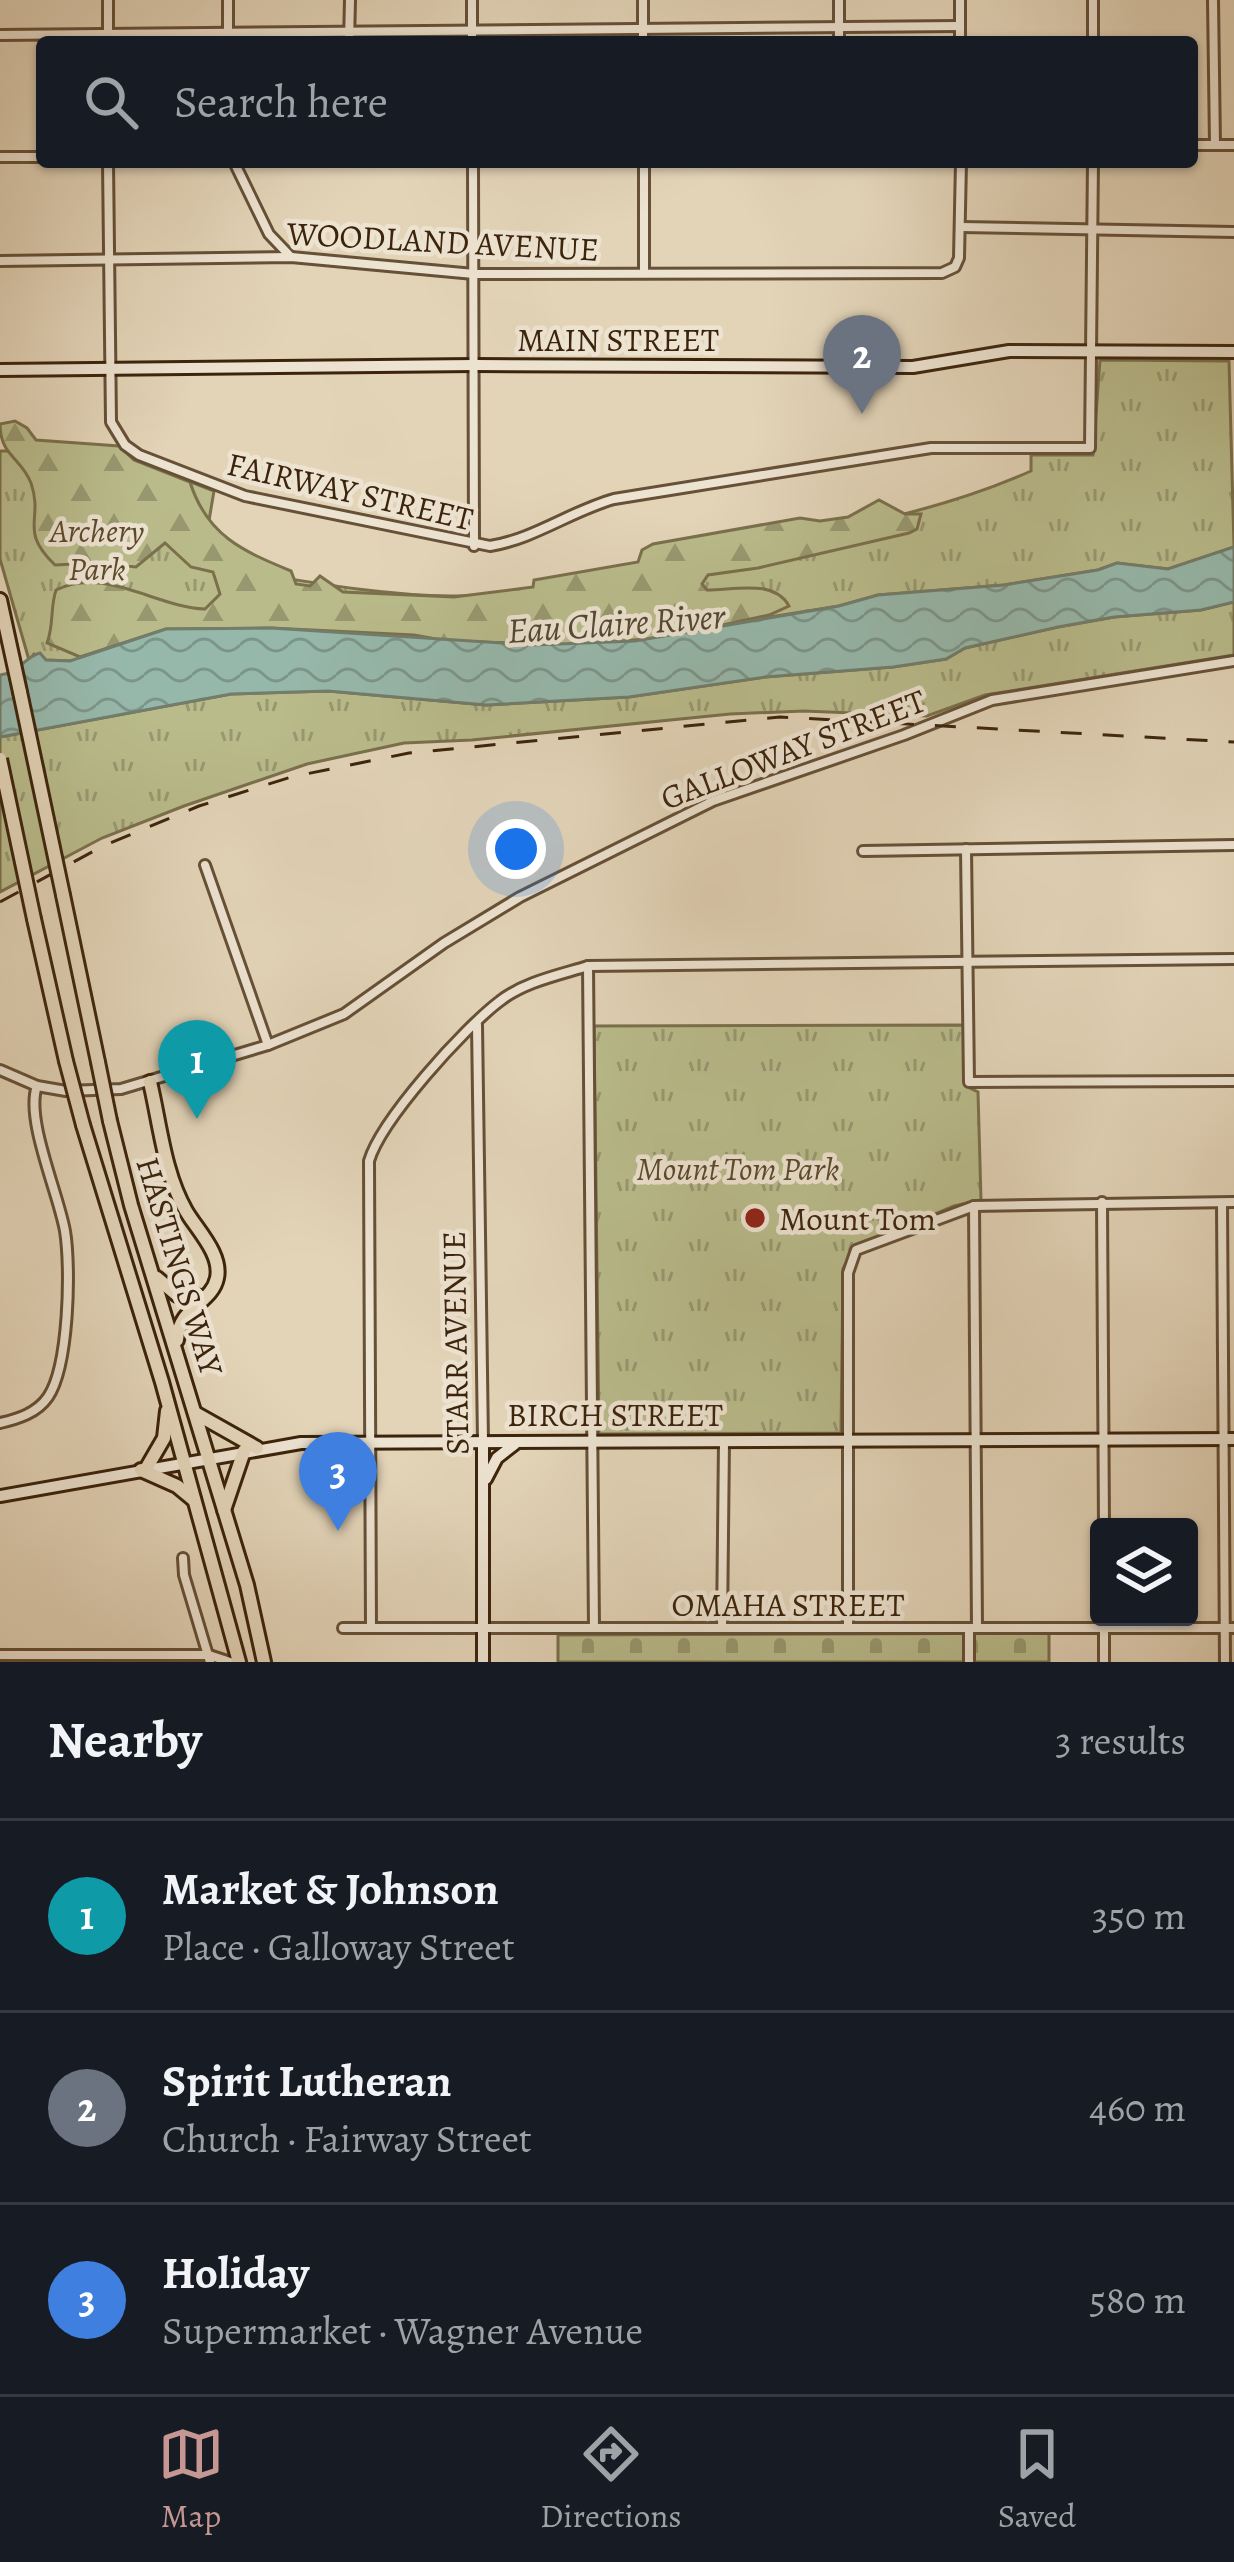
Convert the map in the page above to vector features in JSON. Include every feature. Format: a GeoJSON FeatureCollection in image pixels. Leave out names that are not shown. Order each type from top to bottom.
{"type":"FeatureCollection","features":[{"type":"Feature","properties":{"kind":"main road","name":"HASTINGS WAY"},"geometry":{"type":"LineString","coordinates":[[0,602],[110,1121],[247,1585],[264,1662]]}},
{"type":"Feature","properties":{"kind":"main road","name":"HASTINGS WAY"},"geometry":{"type":"LineString","coordinates":[[0,759],[66,1061],[232,1629],[234,1662]]}},
{"type":"Feature","properties":{"kind":"main road"},"geometry":{"type":"LineString","coordinates":[[150,1082],[178,1195],[215,1258],[217,1280],[189,1309],[177,1331],[177,1355]]}},
{"type":"Feature","properties":{"kind":"main road"},"geometry":{"type":"LineString","coordinates":[[153,1274],[177,1294],[203,1296]]}},
{"type":"Feature","properties":{"kind":"main road"},"geometry":{"type":"LineString","coordinates":[[168,1404],[164,1438],[143,1470],[194,1500]]}},
{"type":"Feature","properties":{"kind":"main road"},"geometry":{"type":"LineString","coordinates":[[195,1413],[250,1449],[224,1512]]}},
{"type":"Feature","properties":{"kind":"street"},"geometry":{"type":"LineString","coordinates":[[108,0],[108,36]]}},
{"type":"Feature","properties":{"kind":"street"},"geometry":{"type":"LineString","coordinates":[[228,0],[228,36]]}},
{"type":"Feature","properties":{"kind":"street"},"geometry":{"type":"LineString","coordinates":[[349,36],[350,0]]}},
{"type":"Feature","properties":{"kind":"street"},"geometry":{"type":"LineString","coordinates":[[472,0],[472,36],[960,26]]}},
{"type":"Feature","properties":{"kind":"street"},"geometry":{"type":"LineString","coordinates":[[643,0],[643,36]]}},
{"type":"Feature","properties":{"kind":"street"},"geometry":{"type":"LineString","coordinates":[[838,36],[839,0]]}},
{"type":"Feature","properties":{"kind":"street"},"geometry":{"type":"LineString","coordinates":[[960,0],[960,36]]}},
{"type":"Feature","properties":{"kind":"street"},"geometry":{"type":"LineString","coordinates":[[1093,0],[1093,36]]}},
{"type":"Feature","properties":{"kind":"street"},"geometry":{"type":"LineString","coordinates":[[1213,0],[1215,145]]}},
{"type":"Feature","properties":{"kind":"street"},"geometry":{"type":"LineString","coordinates":[[0,35],[36,36]]}},
{"type":"Feature","properties":{"kind":"street"},"geometry":{"type":"LineString","coordinates":[[1198,145],[1234,145]]}},
{"type":"Feature","properties":{"kind":"street"},"geometry":{"type":"LineString","coordinates":[[0,157],[36,157]]}},
{"type":"Feature","properties":{"kind":"street"},"geometry":{"type":"LineString","coordinates":[[108,168],[108,369]]}},
{"type":"Feature","properties":{"kind":"street"},"geometry":{"type":"LineString","coordinates":[[237,168],[268,234],[291,257]]}},
{"type":"Feature","properties":{"kind":"street"},"geometry":{"type":"LineString","coordinates":[[473,168],[474,546]]}},
{"type":"Feature","properties":{"kind":"street"},"geometry":{"type":"LineString","coordinates":[[644,168],[644,272]]}},
{"type":"Feature","properties":{"kind":"street"},"geometry":{"type":"LineString","coordinates":[[961,168],[961,227],[1234,232]]}},
{"type":"Feature","properties":{"kind":"street"},"geometry":{"type":"LineString","coordinates":[[1092,350],[1093,168]]}},
{"type":"Feature","properties":{"kind":"street","name":"WOODLAND AVENUE"},"geometry":{"type":"LineString","coordinates":[[0,261],[291,257],[474,274],[942,273],[955,267],[961,227]]}},
{"type":"Feature","properties":{"kind":"street","name":"FAIRWAY STREET"},"geometry":{"type":"LineString","coordinates":[[108,369],[111,422],[125,445],[140,455],[245,496],[474,546],[505,544],[593,505],[679,488],[932,448],[1090,448],[1092,350]]}},
{"type":"Feature","properties":{"kind":"street","name":"MAIN STREET"},"geometry":{"type":"LineString","coordinates":[[0,370],[913,367],[950,364],[988,353],[1234,352]]}},
{"type":"Feature","properties":{"kind":"street","name":"GALLOWAY STREET"},"geometry":{"type":"LineString","coordinates":[[0,1070],[38,1086],[91,1092],[150,1082],[268,1045],[344,1014],[478,921],[713,801],[992,700],[1234,661]]}},
{"type":"Feature","properties":{"kind":"street"},"geometry":{"type":"LineString","coordinates":[[862,851],[1234,845]]}},
{"type":"Feature","properties":{"kind":"street"},"geometry":{"type":"LineString","coordinates":[[966,849],[969,1082],[1234,1081]]}},
{"type":"Feature","properties":{"kind":"street"},"geometry":{"type":"LineString","coordinates":[[205,865],[268,1045]]}},
{"type":"Feature","properties":{"kind":"street"},"geometry":{"type":"LineString","coordinates":[[371,1628],[369,1161],[382,1131],[414,1089],[500,1001],[587,966],[1234,959]]}},
{"type":"Feature","properties":{"kind":"street"},"geometry":{"type":"LineString","coordinates":[[587,966],[594,1628]]}},
{"type":"Feature","properties":{"kind":"street","name":"STARR AVENUE"},"geometry":{"type":"LineString","coordinates":[[477,1024],[483,1662]]}},
{"type":"Feature","properties":{"kind":"street"},"geometry":{"type":"LineString","coordinates":[[0,1423],[36,1409],[48,1397],[60,1361],[66,1244],[32,1109],[38,1086]]}},
{"type":"Feature","properties":{"kind":"street"},"geometry":{"type":"LineString","coordinates":[[1102,1202],[1105,1518]]}},
{"type":"Feature","properties":{"kind":"street"},"geometry":{"type":"LineString","coordinates":[[848,1628],[850,1262],[856,1250],[974,1206],[1234,1202]]}},
{"type":"Feature","properties":{"kind":"street"},"geometry":{"type":"LineString","coordinates":[[1222,1203],[1230,1628],[1225,1662]]}},
{"type":"Feature","properties":{"kind":"street"},"geometry":{"type":"LineString","coordinates":[[969,1662],[976,1441],[974,1206]]}},
{"type":"Feature","properties":{"kind":"street","name":"BIRCH STREET"},"geometry":{"type":"LineString","coordinates":[[0,1496],[250,1449],[370,1440],[1228,1439]]}},
{"type":"Feature","properties":{"kind":"street"},"geometry":{"type":"LineString","coordinates":[[722,1628],[724,1441]]}},
{"type":"Feature","properties":{"kind":"street"},"geometry":{"type":"LineString","coordinates":[[483,1488],[497,1457],[524,1442]]}},
{"type":"Feature","properties":{"kind":"street"},"geometry":{"type":"LineString","coordinates":[[183,1558],[209,1658]]}},
{"type":"Feature","properties":{"kind":"street","name":"OMAHA STREET"},"geometry":{"type":"LineString","coordinates":[[343,1628],[973,1628],[1090,1623]]}},
{"type":"Feature","properties":{"kind":"street"},"geometry":{"type":"LineString","coordinates":[[1104,1626],[1104,1662]]}},
{"type":"Feature","properties":{"kind":"street","name":"OMAHA STREET"},"geometry":{"type":"LineString","coordinates":[[1188,1626],[1230,1628]]}},
{"type":"Feature","properties":{"kind":"street"},"geometry":{"type":"LineString","coordinates":[[209,1658],[227,1644],[232,1629]]}},
{"type":"Feature","properties":{"kind":"street"},"geometry":{"type":"LineString","coordinates":[[0,1655],[234,1662]]}},
{"type":"Feature","properties":{"kind":"green space","name":"Archery Park"},"geometry":{"type":"Polygon","coordinates":[[[1100,360],[1229,361],[1234,547],[1168,569],[1117,563],[1004,585],[878,595],[739,622],[414,635],[321,633],[70,661],[34,654],[29,660],[0,559],[0,451],[122,451],[214,491],[204,550],[216,567],[421,595],[505,593],[560,584],[898,516],[1031,471],[1031,455],[1093,455],[1100,360]]]}},
{"type":"Feature","properties":{"kind":"green space","name":"Archery Park"},"geometry":{"type":"Polygon","coordinates":[[[15,421],[36,440],[119,446],[134,460],[190,482],[206,516],[229,539],[291,571],[296,584],[310,586],[320,576],[343,592],[454,597],[533,587],[534,580],[638,562],[642,550],[653,544],[800,518],[848,517],[879,500],[905,514],[921,514],[917,529],[909,533],[708,575],[702,584],[707,590],[764,589],[789,606],[769,615],[667,637],[579,645],[271,628],[166,629],[80,657],[47,643],[56,590],[74,584],[111,585],[205,609],[220,594],[213,572],[191,567],[165,543],[136,567],[55,565],[37,542],[31,483],[1,435],[0,424],[15,421]]]}},
{"type":"Feature","properties":{"kind":"green space"},"geometry":{"type":"Polygon","coordinates":[[[1234,602],[1234,655],[985,695],[927,716],[804,711],[730,714],[404,743],[307,764],[102,838],[0,892],[0,737],[231,694],[328,691],[486,705],[629,697],[765,677],[946,659],[965,648],[1058,627],[1234,602]]]}},
{"type":"Feature","properties":{"kind":"green space","name":"Mount Tom Park"},"geometry":{"type":"Polygon","coordinates":[[[965,1025],[966,1081],[978,1092],[981,1200],[954,1206],[854,1248],[843,1269],[841,1433],[599,1434],[594,1026],[965,1025]]]}},
{"type":"Feature","properties":{"kind":"green space"},"geometry":{"type":"Polygon","coordinates":[[[1049,1633],[1049,1662],[558,1662],[558,1635],[1049,1633]]]}},
{"type":"Feature","properties":{"kind":"water"},"geometry":{"type":"Polygon","coordinates":[[[1234,547],[1234,602],[1058,627],[965,648],[946,659],[765,677],[629,697],[486,705],[328,691],[231,694],[0,737],[0,675],[40,653],[46,660],[70,661],[166,629],[271,628],[533,645],[635,641],[878,595],[1004,585],[1117,563],[1168,569],[1234,547]]]}},
{"type":"Feature","properties":{"kind":"railway"},"geometry":{"type":"LineString","coordinates":[[0,902],[103,846],[199,806],[291,777],[409,753],[780,717],[1234,742]]}},
{"type":"Feature","properties":{"kind":"place","name":"Spirit Lutheran"},"geometry":{"type":"Point","coordinates":[862,414]}},
{"type":"Feature","properties":{"kind":"place","name":"Market & Johnson"},"geometry":{"type":"Point","coordinates":[197,1119]}},
{"type":"Feature","properties":{"kind":"place","name":"Mount Tom"},"geometry":{"type":"Point","coordinates":[755,1218]}},
{"type":"Feature","properties":{"kind":"place","name":"Holiday"},"geometry":{"type":"Point","coordinates":[338,1531]}},
{"type":"Feature","properties":{"kind":"water label","name":"Eau Claire River"},"geometry":{"type":"Point","coordinates":[616,623]}}]}
